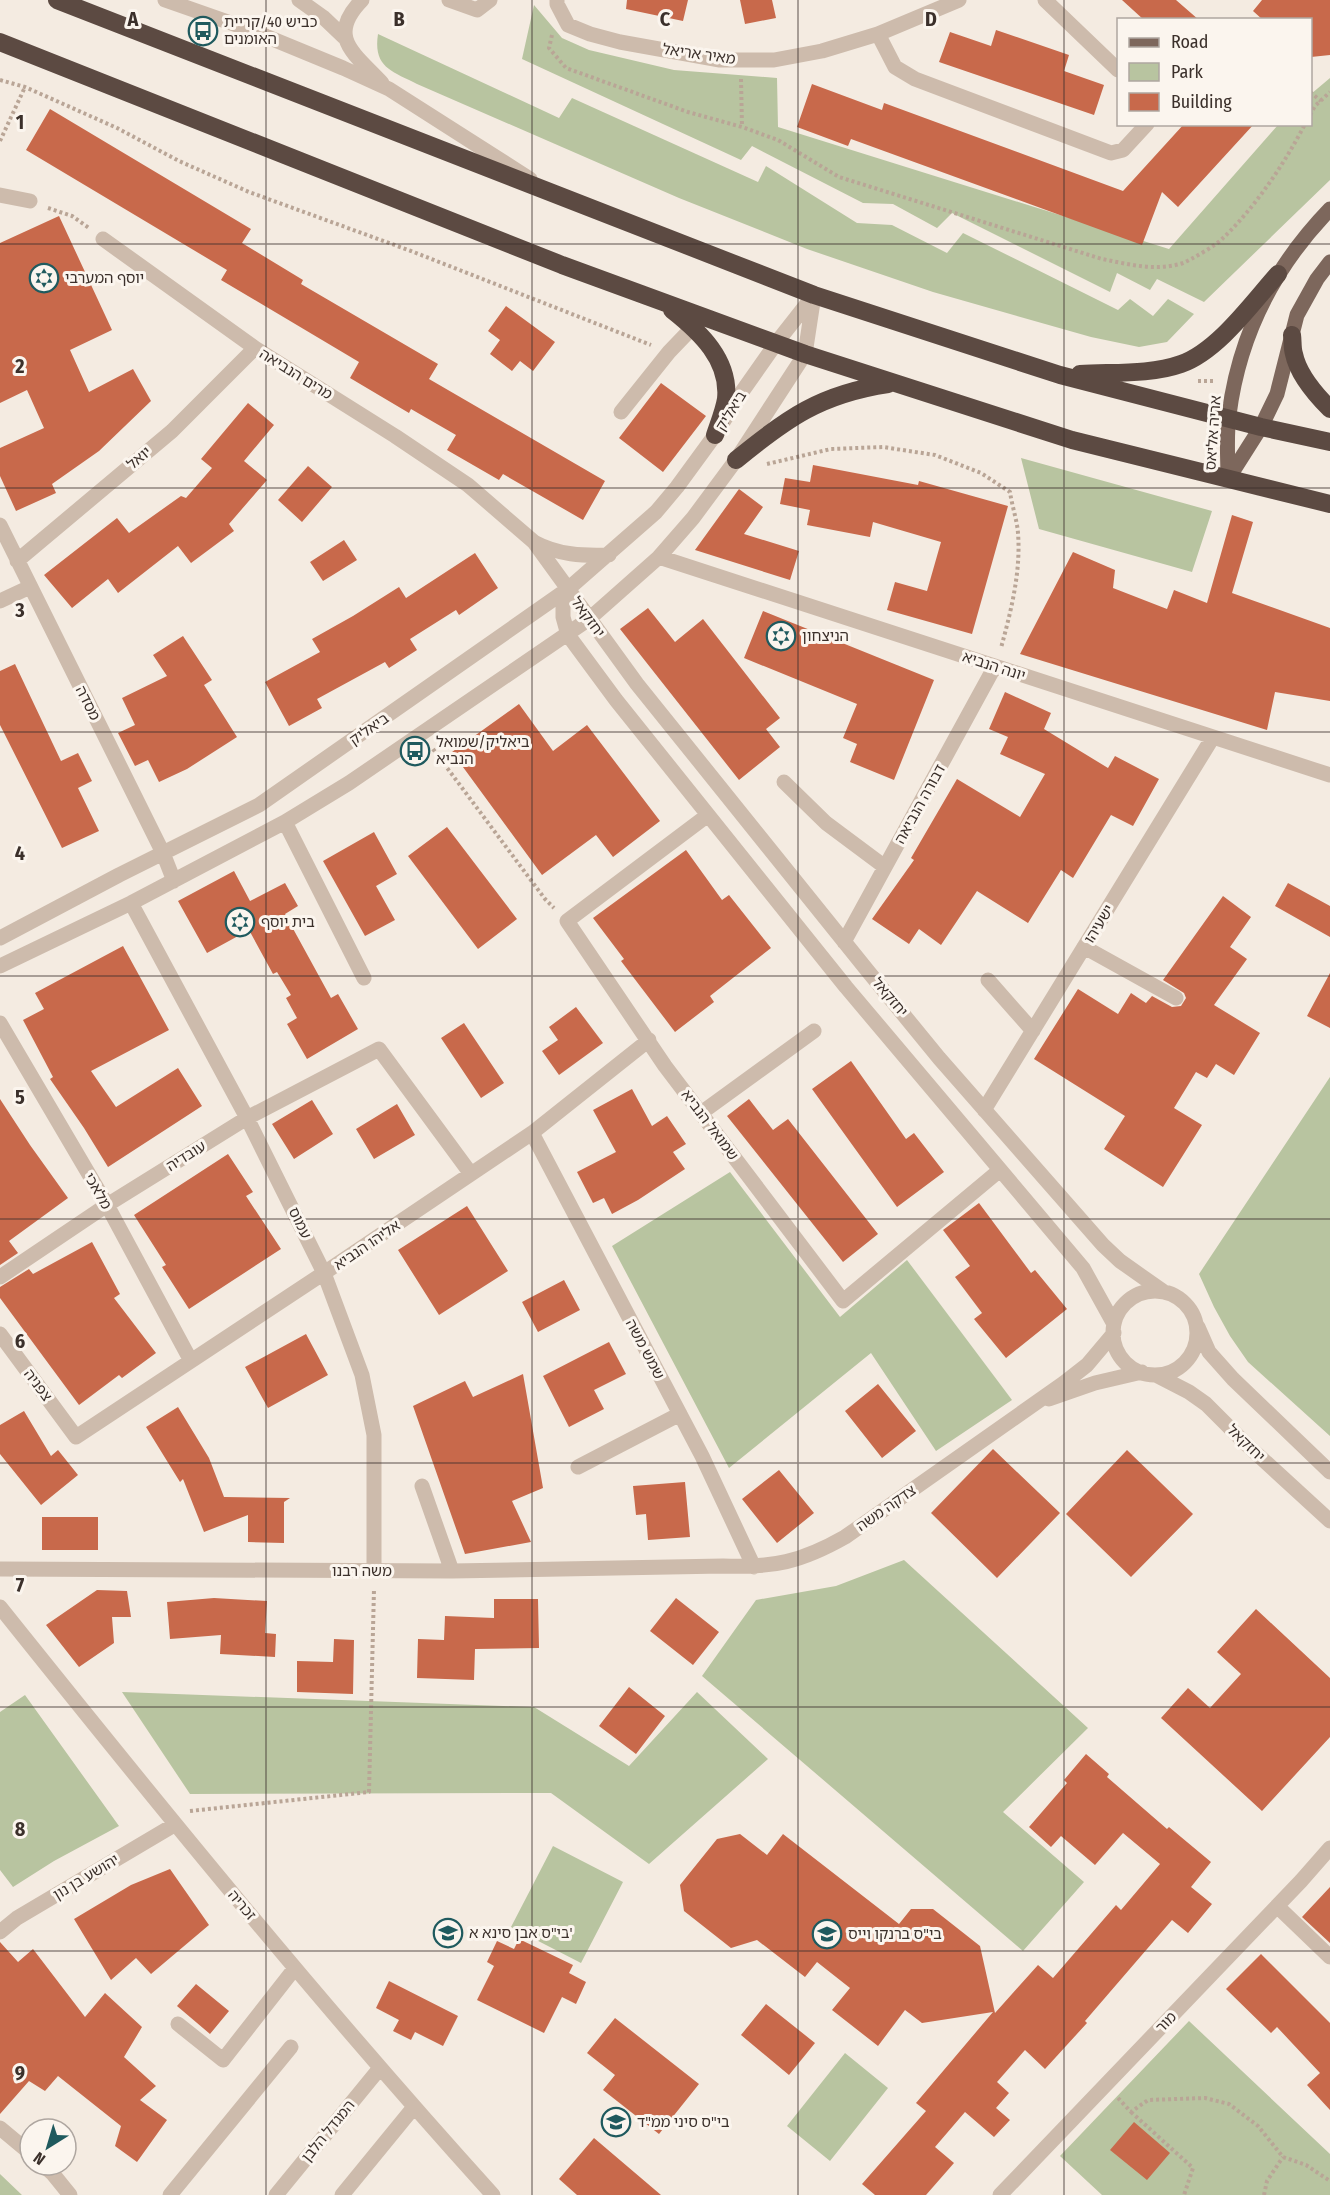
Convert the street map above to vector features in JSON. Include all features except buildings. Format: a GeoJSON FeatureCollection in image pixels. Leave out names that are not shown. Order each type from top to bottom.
{"type":"FeatureCollection","features":[{"type":"Feature","properties":{"kind":"highway"},"geometry":{"type":"LineString","coordinates":[[57,0],[814,295],[1060,375],[1261,427],[1330,442]]}},
{"type":"Feature","properties":{"kind":"highway"},"geometry":{"type":"LineString","coordinates":[[0,42],[551,261],[805,354],[1072,440],[1330,504]]}},
{"type":"Feature","properties":{"kind":"highway"},"geometry":{"type":"LineString","coordinates":[[1060,375],[1156,370],[1181,364],[1208,348],[1278,274]]}},
{"type":"Feature","properties":{"kind":"highway"},"geometry":{"type":"LineString","coordinates":[[662,301],[693,327],[713,349],[726,381],[726,399],[715,435]]}},
{"type":"Feature","properties":{"kind":"highway"},"geometry":{"type":"LineString","coordinates":[[1292,335],[1294,355],[1300,368],[1321,400],[1330,409]]}},
{"type":"Feature","properties":{"kind":"highway"},"geometry":{"type":"LineString","coordinates":[[736,460],[776,427],[805,410],[846,392],[893,383]]}},
{"type":"Feature","properties":{"kind":"main road","name":"אריה אליאס"},"geometry":{"type":"LineString","coordinates":[[1228,479],[1229,417],[1235,381],[1260,304],[1278,274],[1330,209]]}},
{"type":"Feature","properties":{"kind":"main road","name":"אריה אליאס"},"geometry":{"type":"LineString","coordinates":[[1228,479],[1261,427],[1277,394],[1297,315],[1317,279],[1330,262]]}},
{"type":"Feature","properties":{"kind":"street"},"geometry":{"type":"LineString","coordinates":[[165,0],[248,29],[389,89],[561,198]]}},
{"type":"Feature","properties":{"kind":"street"},"geometry":{"type":"LineString","coordinates":[[299,0],[323,17],[344,37],[356,56],[389,89]]}},
{"type":"Feature","properties":{"kind":"street"},"geometry":{"type":"LineString","coordinates":[[344,37],[345,23],[351,11],[363,0]]}},
{"type":"Feature","properties":{"kind":"street"},"geometry":{"type":"LineString","coordinates":[[449,0],[477,10],[490,0]]}},
{"type":"Feature","properties":{"kind":"street","name":"מאיר אריאל"},"geometry":{"type":"LineString","coordinates":[[557,2],[568,25],[590,34],[620,42],[720,60],[774,60],[822,51],[878,34],[959,0]]}},
{"type":"Feature","properties":{"kind":"street"},"geometry":{"type":"LineString","coordinates":[[1046,0],[1117,68]]}},
{"type":"Feature","properties":{"kind":"street"},"geometry":{"type":"LineString","coordinates":[[878,34],[895,67],[915,79],[1111,153],[1123,150],[1145,126]]}},
{"type":"Feature","properties":{"kind":"street"},"geometry":{"type":"LineString","coordinates":[[0,195],[30,201]]}},
{"type":"Feature","properties":{"kind":"street","name":"מרים הנביאה"},"geometry":{"type":"LineString","coordinates":[[103,239],[255,348],[468,485],[534,542],[568,589]]}},
{"type":"Feature","properties":{"kind":"street","name":"ביאליק"},"geometry":{"type":"LineString","coordinates":[[0,938],[259,805],[568,589],[656,512],[677,487],[777,342],[814,295]]}},
{"type":"Feature","properties":{"kind":"street","name":"ביאליק"},"geometry":{"type":"LineString","coordinates":[[0,966],[131,903],[285,822],[349,783],[568,636],[589,619],[659,557],[693,518],[736,460],[805,354],[814,295]]}},
{"type":"Feature","properties":{"kind":"street"},"geometry":{"type":"LineString","coordinates":[[621,412],[669,352],[693,327]]}},
{"type":"Feature","properties":{"kind":"street","name":"יואל"},"geometry":{"type":"LineString","coordinates":[[17,561],[172,431],[255,348]]}},
{"type":"Feature","properties":{"kind":"street","name":"מסדה"},"geometry":{"type":"LineString","coordinates":[[0,525],[163,853],[174,881]]}},
{"type":"Feature","properties":{"kind":"street"},"geometry":{"type":"LineString","coordinates":[[534,542],[547,549],[576,555],[609,555]]}},
{"type":"Feature","properties":{"kind":"street","name":"יונה הנביא"},"geometry":{"type":"LineString","coordinates":[[659,557],[1330,775]]}},
{"type":"Feature","properties":{"kind":"street"},"geometry":{"type":"LineString","coordinates":[[0,601],[30,587]]}},
{"type":"Feature","properties":{"kind":"street","name":"יחזקאל"},"geometry":{"type":"LineString","coordinates":[[568,589],[637,684],[844,942],[984,1110],[1103,1245],[1164,1292]]}},
{"type":"Feature","properties":{"kind":"street","name":"יחזקאל"},"geometry":{"type":"LineString","coordinates":[[568,589],[563,604],[568,636],[615,700],[846,987],[1083,1268],[1114,1328]]}},
{"type":"Feature","properties":{"kind":"street","name":"דבורה הנביאה"},"geometry":{"type":"LineString","coordinates":[[844,942],[995,666]]}},
{"type":"Feature","properties":{"kind":"street","name":"ישעיהו"},"geometry":{"type":"LineString","coordinates":[[984,1110],[1213,737]]}},
{"type":"Feature","properties":{"kind":"street"},"geometry":{"type":"LineString","coordinates":[[784,782],[826,823],[885,867]]}},
{"type":"Feature","properties":{"kind":"street"},"geometry":{"type":"LineString","coordinates":[[567,921],[708,815]]}},
{"type":"Feature","properties":{"kind":"street"},"geometry":{"type":"LineString","coordinates":[[285,822],[364,978]]}},
{"type":"Feature","properties":{"kind":"street","name":"עמוס"},"geometry":{"type":"LineString","coordinates":[[131,903],[248,1118],[324,1273],[362,1375],[374,1435],[374,1571]]}},
{"type":"Feature","properties":{"kind":"street","name":"שמואל הנביא"},"geometry":{"type":"LineString","coordinates":[[567,921],[666,1066],[843,1301],[1000,1170]]}},
{"type":"Feature","properties":{"kind":"street"},"geometry":{"type":"LineString","coordinates":[[1084,947],[1176,998]]}},
{"type":"Feature","properties":{"kind":"street"},"geometry":{"type":"LineString","coordinates":[[988,980],[1033,1031]]}},
{"type":"Feature","properties":{"kind":"street","name":"מלאכי"},"geometry":{"type":"LineString","coordinates":[[0,1023],[107,1205],[191,1361]]}},
{"type":"Feature","properties":{"kind":"street"},"geometry":{"type":"LineString","coordinates":[[701,1113],[814,1031]]}},
{"type":"Feature","properties":{"kind":"street","name":"אליהו הנביא"},"geometry":{"type":"LineString","coordinates":[[76,1437],[532,1133],[650,1040]]}},
{"type":"Feature","properties":{"kind":"street","name":"עובדיה"},"geometry":{"type":"LineString","coordinates":[[0,1278],[107,1205],[248,1118],[379,1049],[471,1174]]}},
{"type":"Feature","properties":{"kind":"street","name":"שמש משה"},"geometry":{"type":"LineString","coordinates":[[532,1133],[721,1494],[754,1567]]}},
{"type":"Feature","properties":{"kind":"street"},"geometry":{"type":"LineString","coordinates":[[1196,1322],[1195,1346],[1189,1358],[1180,1367],[1169,1372],[1149,1373],[1131,1366],[1121,1357],[1116,1346],[1114,1328],[1119,1312],[1127,1302],[1150,1291],[1164,1292],[1184,1302],[1191,1311],[1196,1322],[1209,1352],[1233,1379],[1330,1472]]}},
{"type":"Feature","properties":{"kind":"street","name":"צדקה משה"},"geometry":{"type":"LineString","coordinates":[[723,1566],[754,1567],[799,1560],[845,1537],[1087,1365],[1114,1328]]}},
{"type":"Feature","properties":{"kind":"street","name":"צפניה"},"geometry":{"type":"LineString","coordinates":[[0,1334],[76,1437]]}},
{"type":"Feature","properties":{"kind":"street","name":"יחזקאל"},"geometry":{"type":"LineString","coordinates":[[1149,1373],[1190,1392],[1206,1404],[1330,1521]]}},
{"type":"Feature","properties":{"kind":"street","name":"צדקה משה"},"geometry":{"type":"LineString","coordinates":[[1032,1405],[1095,1383],[1149,1373]]}},
{"type":"Feature","properties":{"kind":"street"},"geometry":{"type":"LineString","coordinates":[[579,1467],[680,1414]]}},
{"type":"Feature","properties":{"kind":"street"},"geometry":{"type":"LineString","coordinates":[[422,1486],[452,1571]]}},
{"type":"Feature","properties":{"kind":"street","name":"משה רבנו"},"geometry":{"type":"LineString","coordinates":[[0,1569],[452,1571],[723,1566]]}},
{"type":"Feature","properties":{"kind":"street","name":"זכריה"},"geometry":{"type":"LineString","coordinates":[[0,1607],[170,1819],[380,2068],[493,2195]]}},
{"type":"Feature","properties":{"kind":"street","name":"יהושע בן נון"},"geometry":{"type":"LineString","coordinates":[[0,1932],[17,1918],[170,1819]]}},
{"type":"Feature","properties":{"kind":"street","name":"מור"},"geometry":{"type":"LineString","coordinates":[[1000,2195],[1330,1848]]}},
{"type":"Feature","properties":{"kind":"street"},"geometry":{"type":"LineString","coordinates":[[1277,1906],[1330,1957]]}},
{"type":"Feature","properties":{"kind":"street"},"geometry":{"type":"LineString","coordinates":[[178,2024],[223,2060],[295,1968]]}},
{"type":"Feature","properties":{"kind":"street"},"geometry":{"type":"LineString","coordinates":[[170,2195],[291,2047]]}},
{"type":"Feature","properties":{"kind":"street","name":"המגדל הלבן"},"geometry":{"type":"LineString","coordinates":[[276,2195],[380,2068]]}},
{"type":"Feature","properties":{"kind":"street"},"geometry":{"type":"LineString","coordinates":[[342,2195],[414,2107]]}},
{"type":"Feature","properties":{"kind":"street"},"geometry":{"type":"LineString","coordinates":[[0,2128],[18,2143]]}},
{"type":"Feature","properties":{"kind":"street"},"geometry":{"type":"LineString","coordinates":[[55,2177],[70,2195]]}},
{"type":"Feature","properties":{"kind":"path"},"geometry":{"type":"LineString","coordinates":[[557,2],[549,48],[566,68],[688,112],[778,140],[838,177],[1102,259],[1145,268],[1183,263],[1221,241],[1257,199],[1298,139],[1304,126]]}},
{"type":"Feature","properties":{"kind":"path"},"geometry":{"type":"LineString","coordinates":[[741,60],[742,127]]}},
{"type":"Feature","properties":{"kind":"path"},"geometry":{"type":"LineString","coordinates":[[0,80],[25,87],[117,128],[179,161],[249,192],[411,251],[669,352]]}},
{"type":"Feature","properties":{"kind":"path"},"geometry":{"type":"LineString","coordinates":[[0,141],[25,87]]}},
{"type":"Feature","properties":{"kind":"path"},"geometry":{"type":"LineString","coordinates":[[1312,113],[1315,106],[1330,92]]}},
{"type":"Feature","properties":{"kind":"path"},"geometry":{"type":"LineString","coordinates":[[1312,93],[1321,101]]}},
{"type":"Feature","properties":{"kind":"path"},"geometry":{"type":"LineString","coordinates":[[30,201],[72,216],[103,239]]}},
{"type":"Feature","properties":{"kind":"path"},"geometry":{"type":"LineString","coordinates":[[765,465],[831,449],[883,447],[935,455],[981,473],[1010,492],[1018,532],[1018,571],[1010,617],[995,666]]}},
{"type":"Feature","properties":{"kind":"path"},"geometry":{"type":"LineString","coordinates":[[422,734],[545,899],[567,921]]}},
{"type":"Feature","properties":{"kind":"path"},"geometry":{"type":"LineString","coordinates":[[170,1819],[369,1792],[374,1571]]}},
{"type":"Feature","properties":{"kind":"path"},"geometry":{"type":"LineString","coordinates":[[1106,2085],[1131,2112],[1193,2168],[1184,2195]]}},
{"type":"Feature","properties":{"kind":"path"},"geometry":{"type":"LineString","coordinates":[[1131,2112],[1148,2100],[1205,2098],[1229,2104],[1258,2126],[1283,2157],[1306,2165],[1330,2181]]}},
{"type":"Feature","properties":{"kind":"path"},"geometry":{"type":"LineString","coordinates":[[1264,2195],[1267,2181],[1283,2157]]}},
{"type":"Feature","properties":{"kind":"green space"},"geometry":{"type":"Polygon","coordinates":[[[534,5],[562,38],[589,50],[674,70],[777,78],[778,127],[1169,249],[1277,126],[1312,126],[1312,93],[1330,78],[1330,180],[1204,302],[1157,279],[1150,290],[1117,273],[1110,292],[952,213],[937,228],[893,204],[863,203],[752,146],[741,160],[522,59],[534,5]]]}},
{"type":"Feature","properties":{"kind":"green space"},"geometry":{"type":"Polygon","coordinates":[[[378,34],[559,118],[572,98],[758,182],[766,166],[857,223],[892,225],[947,253],[963,233],[1118,310],[1130,299],[1153,316],[1168,299],[1194,314],[1167,342],[1139,347],[1091,337],[933,292],[807,249],[679,198],[399,75],[381,61],[377,45],[378,34]]]}},
{"type":"Feature","properties":{"kind":"green space"},"geometry":{"type":"Polygon","coordinates":[[[1021,458],[1212,511],[1192,572],[1039,529],[1021,458]]]}},
{"type":"Feature","properties":{"kind":"green space"},"geometry":{"type":"Polygon","coordinates":[[[1330,1077],[1330,1436],[1248,1362],[1230,1336],[1199,1274],[1330,1077]]]}},
{"type":"Feature","properties":{"kind":"green space"},"geometry":{"type":"Polygon","coordinates":[[[730,1172],[840,1317],[907,1260],[1012,1400],[936,1451],[871,1353],[729,1468],[612,1246],[730,1172]]]}},
{"type":"Feature","properties":{"kind":"green space"},"geometry":{"type":"Polygon","coordinates":[[[904,1560],[1088,1728],[1003,1812],[1084,1882],[1023,1951],[702,1676],[756,1600],[836,1586],[904,1560]]]}},
{"type":"Feature","properties":{"kind":"green space"},"geometry":{"type":"Polygon","coordinates":[[[122,1692],[534,1707],[629,1766],[697,1692],[768,1759],[649,1864],[551,1793],[190,1794],[122,1692]]]}},
{"type":"Feature","properties":{"kind":"green space"},"geometry":{"type":"Polygon","coordinates":[[[25,1695],[119,1826],[54,1861],[13,1887],[0,1870],[0,1712],[25,1695]]]}},
{"type":"Feature","properties":{"kind":"green space"},"geometry":{"type":"Polygon","coordinates":[[[553,1846],[623,1882],[581,1963],[511,1927],[553,1846]]]}},
{"type":"Feature","properties":{"kind":"green space"},"geometry":{"type":"Polygon","coordinates":[[[1189,2021],[1330,2154],[1330,2195],[1102,2195],[1060,2156],[1189,2021]]]}},
{"type":"Feature","properties":{"kind":"green space"},"geometry":{"type":"Polygon","coordinates":[[[845,2053],[888,2088],[830,2161],[787,2126],[845,2053]]]}},
{"type":"Feature","properties":{"kind":"green space"},"geometry":{"type":"Polygon","coordinates":[[[0,2174],[22,2195],[0,2195],[0,2174]]]}},
{"type":"Feature","properties":{"kind":"place","name":"כביש 40/קריית האומנים"},"geometry":{"type":"Point","coordinates":[203,31]}},
{"type":"Feature","properties":{"kind":"place","name":"יוסף המערבי"},"geometry":{"type":"Point","coordinates":[44,278]}},
{"type":"Feature","properties":{"kind":"place","name":"הניצחון"},"geometry":{"type":"Point","coordinates":[781,636]}},
{"type":"Feature","properties":{"kind":"place","name":"ביאליק/שמואל הנביא"},"geometry":{"type":"Point","coordinates":[415,751]}},
{"type":"Feature","properties":{"kind":"place","name":"בית יוסף"},"geometry":{"type":"Point","coordinates":[240,922]}},
{"type":"Feature","properties":{"kind":"place","name":"בי\"ס אבן סינא א'"},"geometry":{"type":"Point","coordinates":[448,1933]}},
{"type":"Feature","properties":{"kind":"place","name":"בי\"ס ברנקו וייס"},"geometry":{"type":"Point","coordinates":[827,1934]}},
{"type":"Feature","properties":{"kind":"place","name":"בי\"ס סיני ממ\"ד"},"geometry":{"type":"Point","coordinates":[616,2122]}}]}
